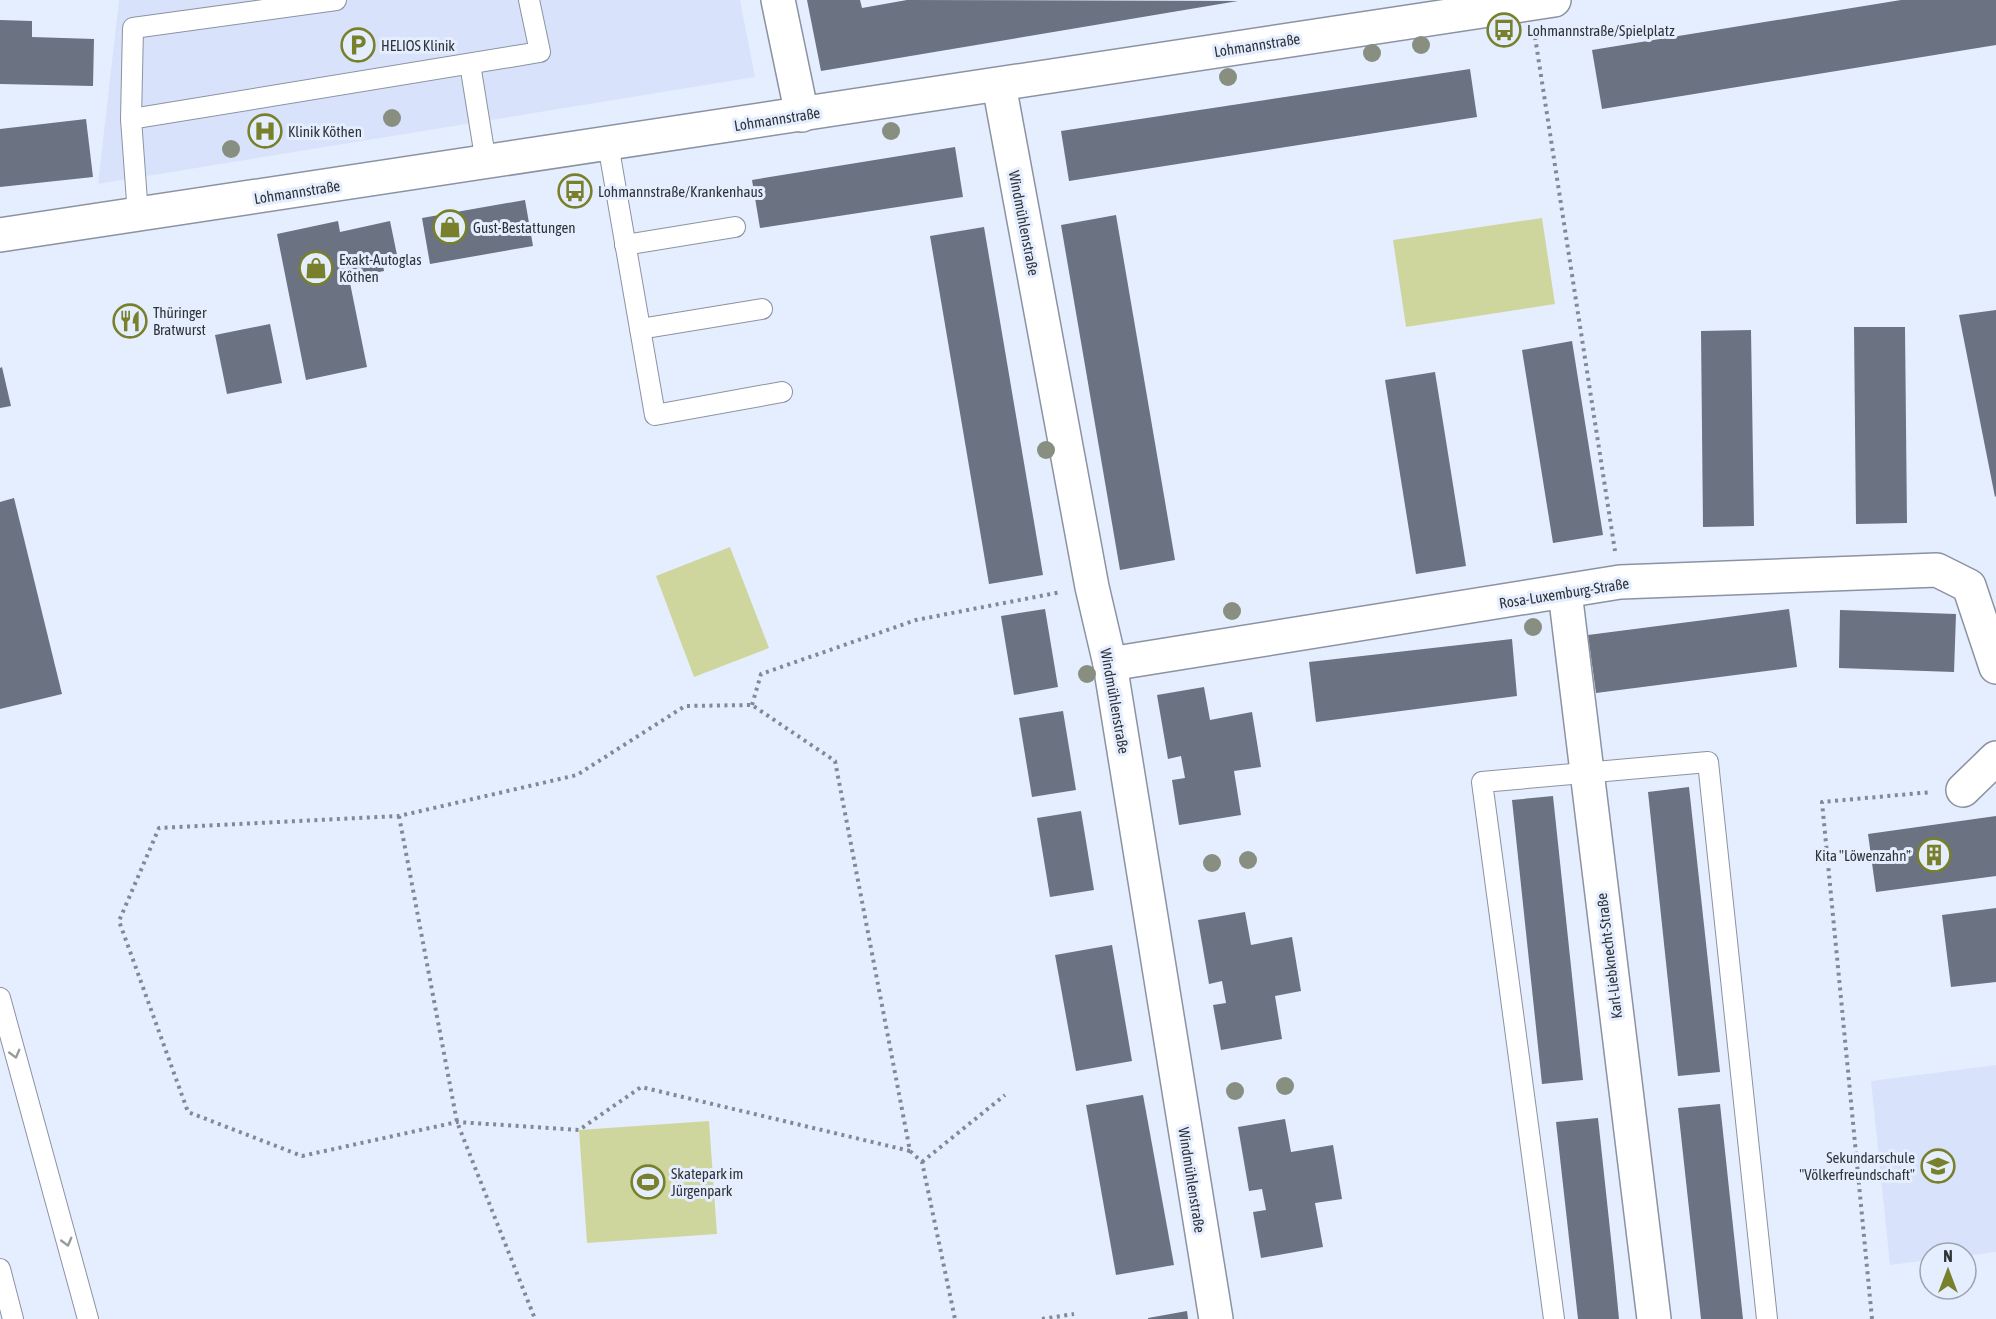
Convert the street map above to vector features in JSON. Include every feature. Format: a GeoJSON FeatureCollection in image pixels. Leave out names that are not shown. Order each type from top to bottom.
{"type":"FeatureCollection","features":[{"type":"Feature","properties":{"kind":"street"},"geometry":{"type":"LineString","coordinates":[[778,0],[802,115]]}},
{"type":"Feature","properties":{"kind":"street","name":"Lohmannstraße"},"geometry":{"type":"LineString","coordinates":[[0,235],[999,85],[1420,10],[1541,2]]}},
{"type":"Feature","properties":{"kind":"street","name":"Windmühlenstraße"},"geometry":{"type":"LineString","coordinates":[[999,85],[1092,588],[1110,664],[1216,1319]]}},
{"type":"Feature","properties":{"kind":"street","name":"Rosa-Luxemburg-Straße"},"geometry":{"type":"LineString","coordinates":[[1110,664],[1620,582],[1937,570],[1970,586],[1996,667]]}},
{"type":"Feature","properties":{"kind":"street","name":"Karl-Liebknecht-Straße"},"geometry":{"type":"LineString","coordinates":[[1565,592],[1654,1319]]}},
{"type":"Feature","properties":{"kind":"street"},"geometry":{"type":"LineString","coordinates":[[1963,790],[1996,758]]}},
{"type":"Feature","properties":{"kind":"lane"},"geometry":{"type":"LineString","coordinates":[[138,215],[131,119],[133,28],[336,0]]}},
{"type":"Feature","properties":{"kind":"lane"},"geometry":{"type":"LineString","coordinates":[[131,119],[540,52],[529,0]]}},
{"type":"Feature","properties":{"kind":"lane"},"geometry":{"type":"LineString","coordinates":[[470,64],[486,163]]}},
{"type":"Feature","properties":{"kind":"lane"},"geometry":{"type":"LineString","coordinates":[[608,144],[655,415],[782,392]]}},
{"type":"Feature","properties":{"kind":"lane"},"geometry":{"type":"LineString","coordinates":[[625,245],[735,227]]}},
{"type":"Feature","properties":{"kind":"lane"},"geometry":{"type":"LineString","coordinates":[[640,329],[762,309]]}},
{"type":"Feature","properties":{"kind":"lane"},"geometry":{"type":"LineString","coordinates":[[1554,1319],[1482,782],[1708,762],[1767,1319]]}},
{"type":"Feature","properties":{"kind":"lane"},"geometry":{"type":"LineString","coordinates":[[0,998],[88,1319]]}},
{"type":"Feature","properties":{"kind":"lane"},"geometry":{"type":"LineString","coordinates":[[0,1269],[13,1319]]}},
{"type":"Feature","properties":{"kind":"path"},"geometry":{"type":"LineString","coordinates":[[1541,2],[1620,582]]}},
{"type":"Feature","properties":{"kind":"path"},"geometry":{"type":"LineString","coordinates":[[752,705],[761,674],[916,620],[1040,595],[1092,588]]}},
{"type":"Feature","properties":{"kind":"path"},"geometry":{"type":"LineString","coordinates":[[910,1151],[835,761],[752,705],[685,706],[577,776],[399,816],[159,828],[119,921],[188,1112],[302,1156],[457,1122],[579,1130],[641,1087],[910,1151],[922,1162],[955,1319]]}},
{"type":"Feature","properties":{"kind":"path"},"geometry":{"type":"LineString","coordinates":[[1872,1319],[1822,802],[1963,790]]}},
{"type":"Feature","properties":{"kind":"path"},"geometry":{"type":"LineString","coordinates":[[399,816],[457,1122],[535,1319]]}},
{"type":"Feature","properties":{"kind":"path"},"geometry":{"type":"LineString","coordinates":[[922,1162],[1005,1095]]}},
{"type":"Feature","properties":{"kind":"path"},"geometry":{"type":"LineString","coordinates":[[1042,1319],[1074,1314]]}},
{"type":"Feature","properties":{"kind":"shaded area","name":"Klinik Köthen"},"geometry":{"type":"Polygon","coordinates":[[[119,0],[740,0],[755,77],[98,184],[119,0]]]}},
{"type":"Feature","properties":{"kind":"shaded area","name":"Sekundarschule \"Völkerfreundschaft\""},"geometry":{"type":"Polygon","coordinates":[[[1996,1065],[1996,1252],[1978,1254],[1978,1241],[1918,1241],[1918,1262],[1890,1265],[1871,1081],[1996,1065]]]}},
{"type":"Feature","properties":{"kind":"green space"},"geometry":{"type":"Polygon","coordinates":[[[1542,218],[1555,304],[1406,327],[1393,240],[1542,218]]]}},
{"type":"Feature","properties":{"kind":"green space"},"geometry":{"type":"Polygon","coordinates":[[[730,547],[769,648],[694,677],[656,576],[730,547]]]}},
{"type":"Feature","properties":{"kind":"green space","name":"Skatepark im Jürgenpark"},"geometry":{"type":"Polygon","coordinates":[[[709,1121],[717,1234],[587,1243],[579,1130],[709,1121]]]}},
{"type":"Feature","properties":{"kind":"building"},"geometry":{"type":"Polygon","coordinates":[[[807,0],[860,0],[862,8],[907,0],[1238,1],[821,71],[807,0]]]}},
{"type":"Feature","properties":{"kind":"building"},"geometry":{"type":"Polygon","coordinates":[[[1901,0],[1996,0],[1996,45],[1602,109],[1592,50],[1901,0]]]}},
{"type":"Feature","properties":{"kind":"building"},"geometry":{"type":"Polygon","coordinates":[[[0,20],[32,21],[32,37],[94,39],[93,86],[0,84],[0,20]]]}},
{"type":"Feature","properties":{"kind":"building"},"geometry":{"type":"Polygon","coordinates":[[[1470,69],[1477,117],[1069,181],[1061,131],[1470,69]]]}},
{"type":"Feature","properties":{"kind":"building"},"geometry":{"type":"Polygon","coordinates":[[[86,119],[93,177],[0,187],[0,129],[86,119]]]}},
{"type":"Feature","properties":{"kind":"building"},"geometry":{"type":"Polygon","coordinates":[[[955,147],[963,197],[760,228],[752,180],[955,147]]]}},
{"type":"Feature","properties":{"kind":"building"},"geometry":{"type":"Polygon","coordinates":[[[525,200],[533,246],[430,264],[422,218],[525,200]]]}},
{"type":"Feature","properties":{"kind":"building"},"geometry":{"type":"Polygon","coordinates":[[[1116,215],[1175,560],[1120,570],[1061,225],[1116,215]]]}},
{"type":"Feature","properties":{"kind":"building"},"geometry":{"type":"Polygon","coordinates":[[[338,221],[340,232],[390,221],[397,255],[382,258],[384,271],[349,278],[367,367],[306,380],[277,234],[338,221]]]}},
{"type":"Feature","properties":{"kind":"building"},"geometry":{"type":"Polygon","coordinates":[[[984,227],[1043,575],[989,584],[930,236],[984,227]]]}},
{"type":"Feature","properties":{"kind":"building"},"geometry":{"type":"Polygon","coordinates":[[[1996,310],[1996,496],[1995,497],[1959,315],[1996,310]]]}},
{"type":"Feature","properties":{"kind":"building"},"geometry":{"type":"Polygon","coordinates":[[[270,324],[282,383],[227,394],[215,335],[270,324]]]}},
{"type":"Feature","properties":{"kind":"building"},"geometry":{"type":"Polygon","coordinates":[[[1854,327],[1905,327],[1907,523],[1856,524],[1854,327]]]}},
{"type":"Feature","properties":{"kind":"building"},"geometry":{"type":"Polygon","coordinates":[[[1751,330],[1754,526],[1703,527],[1701,331],[1751,330]]]}},
{"type":"Feature","properties":{"kind":"building"},"geometry":{"type":"Polygon","coordinates":[[[1572,341],[1603,535],[1553,543],[1522,350],[1572,341]]]}},
{"type":"Feature","properties":{"kind":"building"},"geometry":{"type":"Polygon","coordinates":[[[2,367],[11,406],[0,408],[0,368],[2,367]]]}},
{"type":"Feature","properties":{"kind":"building"},"geometry":{"type":"Polygon","coordinates":[[[1435,372],[1466,566],[1416,574],[1385,380],[1435,372]]]}},
{"type":"Feature","properties":{"kind":"building"},"geometry":{"type":"Polygon","coordinates":[[[14,498],[62,694],[0,709],[0,502],[14,498]]]}},
{"type":"Feature","properties":{"kind":"building"},"geometry":{"type":"Polygon","coordinates":[[[1045,609],[1058,687],[1014,695],[1001,616],[1045,609]]]}},
{"type":"Feature","properties":{"kind":"building"},"geometry":{"type":"Polygon","coordinates":[[[1789,609],[1797,667],[1596,693],[1588,635],[1789,609]]]}},
{"type":"Feature","properties":{"kind":"building"},"geometry":{"type":"Polygon","coordinates":[[[1840,610],[1956,614],[1954,672],[1839,668],[1840,610]]]}},
{"type":"Feature","properties":{"kind":"building"},"geometry":{"type":"Polygon","coordinates":[[[1512,639],[1517,696],[1316,722],[1309,662],[1512,639]]]}},
{"type":"Feature","properties":{"kind":"building"},"geometry":{"type":"Polygon","coordinates":[[[1204,687],[1210,720],[1252,712],[1261,767],[1234,771],[1241,815],[1179,825],[1172,780],[1185,778],[1181,756],[1168,759],[1157,695],[1204,687]]]}},
{"type":"Feature","properties":{"kind":"building"},"geometry":{"type":"Polygon","coordinates":[[[1063,711],[1076,790],[1032,797],[1019,718],[1063,711]]]}},
{"type":"Feature","properties":{"kind":"building"},"geometry":{"type":"Polygon","coordinates":[[[1689,787],[1720,1072],[1678,1076],[1648,792],[1689,787]]]}},
{"type":"Feature","properties":{"kind":"building"},"geometry":{"type":"Polygon","coordinates":[[[1553,796],[1583,1080],[1542,1084],[1512,800],[1553,796]]]}},
{"type":"Feature","properties":{"kind":"building"},"geometry":{"type":"Polygon","coordinates":[[[1081,811],[1094,890],[1050,897],[1037,818],[1081,811]]]}},
{"type":"Feature","properties":{"kind":"building","name":"Kita \"Löwenzahn\""},"geometry":{"type":"Polygon","coordinates":[[[1996,816],[1996,876],[1876,892],[1868,834],[1996,816]]]}},
{"type":"Feature","properties":{"kind":"building"},"geometry":{"type":"Polygon","coordinates":[[[1996,908],[1996,982],[1951,987],[1942,915],[1996,908]]]}},
{"type":"Feature","properties":{"kind":"building"},"geometry":{"type":"Polygon","coordinates":[[[1245,912],[1251,945],[1292,937],[1301,991],[1275,996],[1282,1039],[1221,1050],[1213,1005],[1226,1003],[1222,981],[1209,984],[1198,920],[1245,912]]]}},
{"type":"Feature","properties":{"kind":"building"},"geometry":{"type":"Polygon","coordinates":[[[1112,945],[1132,1061],[1076,1071],[1055,955],[1112,945]]]}},
{"type":"Feature","properties":{"kind":"building"},"geometry":{"type":"Polygon","coordinates":[[[1143,1095],[1174,1265],[1116,1275],[1086,1105],[1143,1095]]]}},
{"type":"Feature","properties":{"kind":"building"},"geometry":{"type":"Polygon","coordinates":[[[1720,1104],[1743,1319],[1701,1319],[1678,1108],[1720,1104]]]}},
{"type":"Feature","properties":{"kind":"building"},"geometry":{"type":"Polygon","coordinates":[[[1598,1118],[1619,1319],[1578,1319],[1556,1122],[1598,1118]]]}},
{"type":"Feature","properties":{"kind":"building"},"geometry":{"type":"Polygon","coordinates":[[[1285,1119],[1291,1152],[1333,1145],[1342,1199],[1315,1203],[1323,1247],[1261,1258],[1253,1212],[1266,1210],[1262,1189],[1249,1191],[1238,1127],[1285,1119]]]}},
{"type":"Feature","properties":{"kind":"building"},"geometry":{"type":"Polygon","coordinates":[[[1187,1311],[1188,1319],[1148,1319],[1148,1318],[1187,1311]]]}},
{"type":"Feature","properties":{"kind":"place","name":"Lohmannstraße/Spielplatz"},"geometry":{"type":"Point","coordinates":[1504,30]}},
{"type":"Feature","properties":{"kind":"place","name":"HELIOS Klinik"},"geometry":{"type":"Point","coordinates":[358,45]}},
{"type":"Feature","properties":{"kind":"place","name":"Klinik Köthen"},"geometry":{"type":"Point","coordinates":[265,131]}},
{"type":"Feature","properties":{"kind":"place","name":"Lohmannstraße/Krankenhaus"},"geometry":{"type":"Point","coordinates":[575,191]}},
{"type":"Feature","properties":{"kind":"place","name":"Gust-Bestattungen"},"geometry":{"type":"Point","coordinates":[450,227]}},
{"type":"Feature","properties":{"kind":"place","name":"Exakt-Autoglas Köthen"},"geometry":{"type":"Point","coordinates":[316,268]}},
{"type":"Feature","properties":{"kind":"place","name":"Thüringer Bratwurst"},"geometry":{"type":"Point","coordinates":[130,321]}},
{"type":"Feature","properties":{"kind":"place","name":"Kita \"Löwenzahn\""},"geometry":{"type":"Point","coordinates":[1934,855]}},
{"type":"Feature","properties":{"kind":"place","name":"Sekundarschule \"Völkerfreundschaft\""},"geometry":{"type":"Point","coordinates":[1938,1166]}},
{"type":"Feature","properties":{"kind":"place","name":"Skatepark im Jürgenpark"},"geometry":{"type":"Point","coordinates":[648,1182]}}]}
